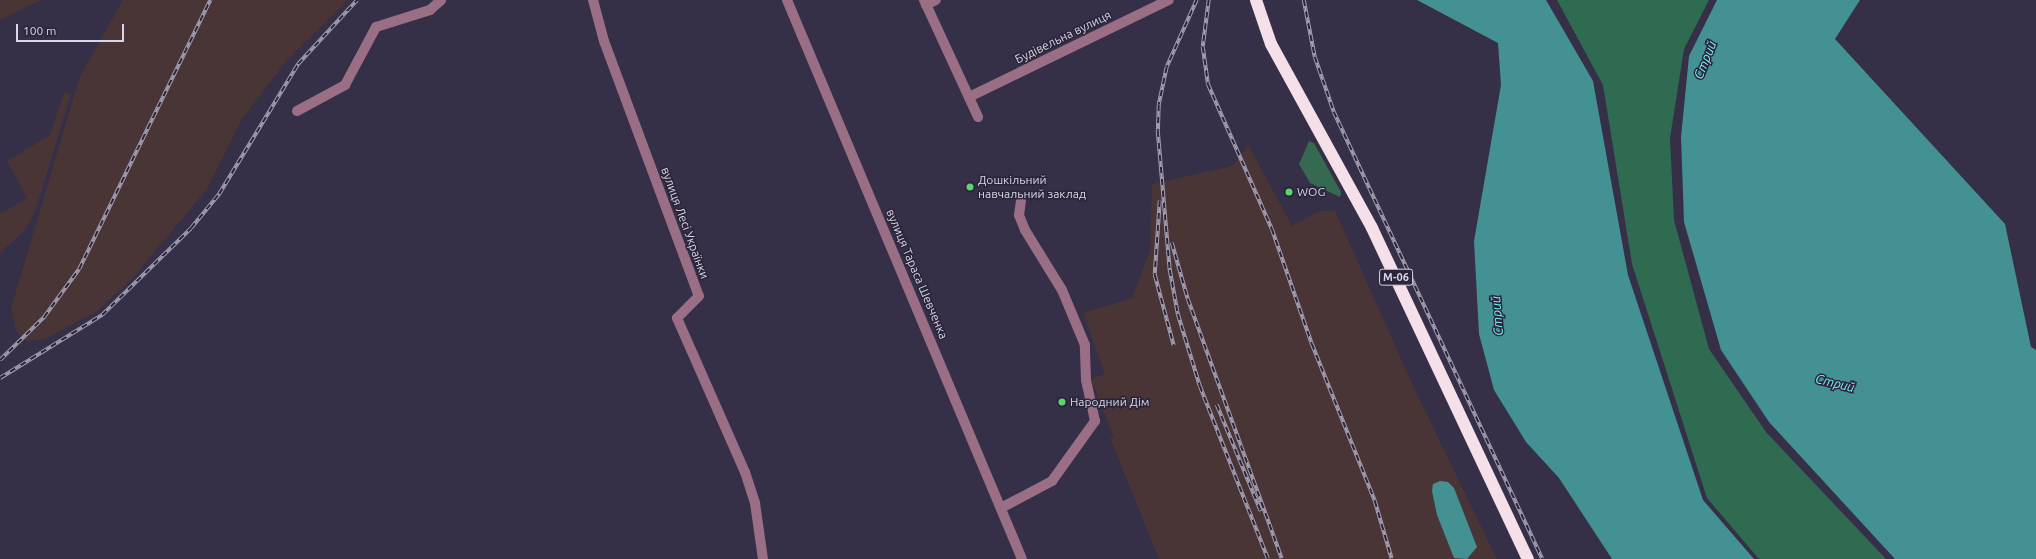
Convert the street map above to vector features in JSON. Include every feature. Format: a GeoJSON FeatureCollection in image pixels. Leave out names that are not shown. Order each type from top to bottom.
{"type":"FeatureCollection","features":[{"type":"Feature","properties":{"kind":"highway","name":"М-06"},"geometry":{"type":"LineString","coordinates":[[1256,0],[1271,44],[1375,235],[1528,559]]}},
{"type":"Feature","properties":{"kind":"street"},"geometry":{"type":"LineString","coordinates":[[297,111],[345,85],[376,27],[430,10],[441,0]]}},
{"type":"Feature","properties":{"kind":"street","name":"вулиця Лесі Українки"},"geometry":{"type":"LineString","coordinates":[[593,0],[604,41],[699,296],[677,318],[744,472],[755,503],[763,559]]}},
{"type":"Feature","properties":{"kind":"street","name":"вулиця Тараса Шевченка"},"geometry":{"type":"LineString","coordinates":[[787,0],[1022,559]]}},
{"type":"Feature","properties":{"kind":"street"},"geometry":{"type":"LineString","coordinates":[[936,0],[925,3],[978,117]]}},
{"type":"Feature","properties":{"kind":"street","name":"Будівельна вулиця"},"geometry":{"type":"LineString","coordinates":[[969,97],[1169,0]]}},
{"type":"Feature","properties":{"kind":"street"},"geometry":{"type":"LineString","coordinates":[[1001,508],[1052,481],[1095,421],[1086,380],[1085,345],[1062,290],[1025,230],[1019,215],[1021,200]]}},
{"type":"Feature","properties":{"kind":"shaded area"},"geometry":{"type":"Polygon","coordinates":[[[0,0],[41,0],[0,20],[0,0]]]}},
{"type":"Feature","properties":{"kind":"shaded area"},"geometry":{"type":"Polygon","coordinates":[[[123,0],[348,0],[287,60],[241,121],[207,189],[130,281],[97,311],[45,339],[27,341],[16,331],[11,308],[80,76],[123,0]]]}},
{"type":"Feature","properties":{"kind":"shaded area"},"geometry":{"type":"Polygon","coordinates":[[[1557,0],[1709,0],[1684,49],[1670,138],[1674,220],[1709,349],[1766,432],[1886,559],[1759,559],[1707,498],[1632,264],[1603,85],[1557,0]]]}},
{"type":"Feature","properties":{"kind":"shaded area"},"geometry":{"type":"Polygon","coordinates":[[[64,92],[71,94],[35,212],[25,230],[0,253],[0,214],[27,198],[7,161],[50,135],[64,92]]]}},
{"type":"Feature","properties":{"kind":"shaded area"},"geometry":{"type":"Polygon","coordinates":[[[1309,141],[1314,143],[1341,192],[1340,197],[1310,183],[1299,164],[1309,141]]]}},
{"type":"Feature","properties":{"kind":"shaded area"},"geometry":{"type":"Polygon","coordinates":[[[1249,146],[1292,226],[1319,211],[1335,211],[1415,390],[1497,559],[1159,559],[1110,438],[1114,437],[1091,379],[1105,374],[1083,313],[1132,298],[1150,251],[1152,184],[1228,167],[1235,164],[1238,156],[1249,146]]]}},
{"type":"Feature","properties":{"kind":"water","name":"Стрий"},"geometry":{"type":"Polygon","coordinates":[[[1417,0],[1546,0],[1593,81],[1628,275],[1703,500],[1754,559],[1612,559],[1559,478],[1526,442],[1494,390],[1479,334],[1474,241],[1501,85],[1498,43],[1417,0]]]}},
{"type":"Feature","properties":{"kind":"water","name":"Стрий"},"geometry":{"type":"Polygon","coordinates":[[[1717,0],[1860,0],[1835,39],[2005,224],[2031,347],[2036,350],[2036,559],[1895,559],[1769,422],[1721,350],[1684,222],[1681,137],[1689,56],[1717,0]]]}},
{"type":"Feature","properties":{"kind":"water"},"geometry":{"type":"Polygon","coordinates":[[[1440,481],[1448,482],[1454,488],[1477,547],[1467,559],[1454,558],[1437,515],[1432,491],[1433,484],[1440,481]]]}},
{"type":"Feature","properties":{"kind":"railway"},"geometry":{"type":"LineString","coordinates":[[0,360],[44,317],[79,269],[210,0]]}},
{"type":"Feature","properties":{"kind":"railway"},"geometry":{"type":"LineString","coordinates":[[0,378],[102,315],[191,228],[219,194],[298,64],[357,0]]}},
{"type":"Feature","properties":{"kind":"railway"},"geometry":{"type":"LineString","coordinates":[[1197,0],[1167,67],[1159,105],[1158,131],[1170,270],[1178,314],[1200,386],[1268,559]]}},
{"type":"Feature","properties":{"kind":"railway"},"geometry":{"type":"LineString","coordinates":[[1209,0],[1203,47],[1208,84],[1272,229],[1312,344],[1375,501],[1392,559]]}},
{"type":"Feature","properties":{"kind":"railway"},"geometry":{"type":"LineString","coordinates":[[1304,0],[1315,57],[1334,112],[1542,559]]}},
{"type":"Feature","properties":{"kind":"railway"},"geometry":{"type":"LineString","coordinates":[[1160,201],[1155,275],[1174,346]]}},
{"type":"Feature","properties":{"kind":"railway"},"geometry":{"type":"LineString","coordinates":[[1172,243],[1188,299],[1282,559]]}},
{"type":"Feature","properties":{"kind":"railway"},"geometry":{"type":"LineString","coordinates":[[1217,405],[1261,511]]}},
{"type":"Feature","properties":{"kind":"place","name":"Дошкільний навчальний заклад"},"geometry":{"type":"Point","coordinates":[970,187]}},
{"type":"Feature","properties":{"kind":"place","name":"WOG"},"geometry":{"type":"Point","coordinates":[1289,192]}},
{"type":"Feature","properties":{"kind":"place","name":"Народний Дім"},"geometry":{"type":"Point","coordinates":[1062,402]}}]}
